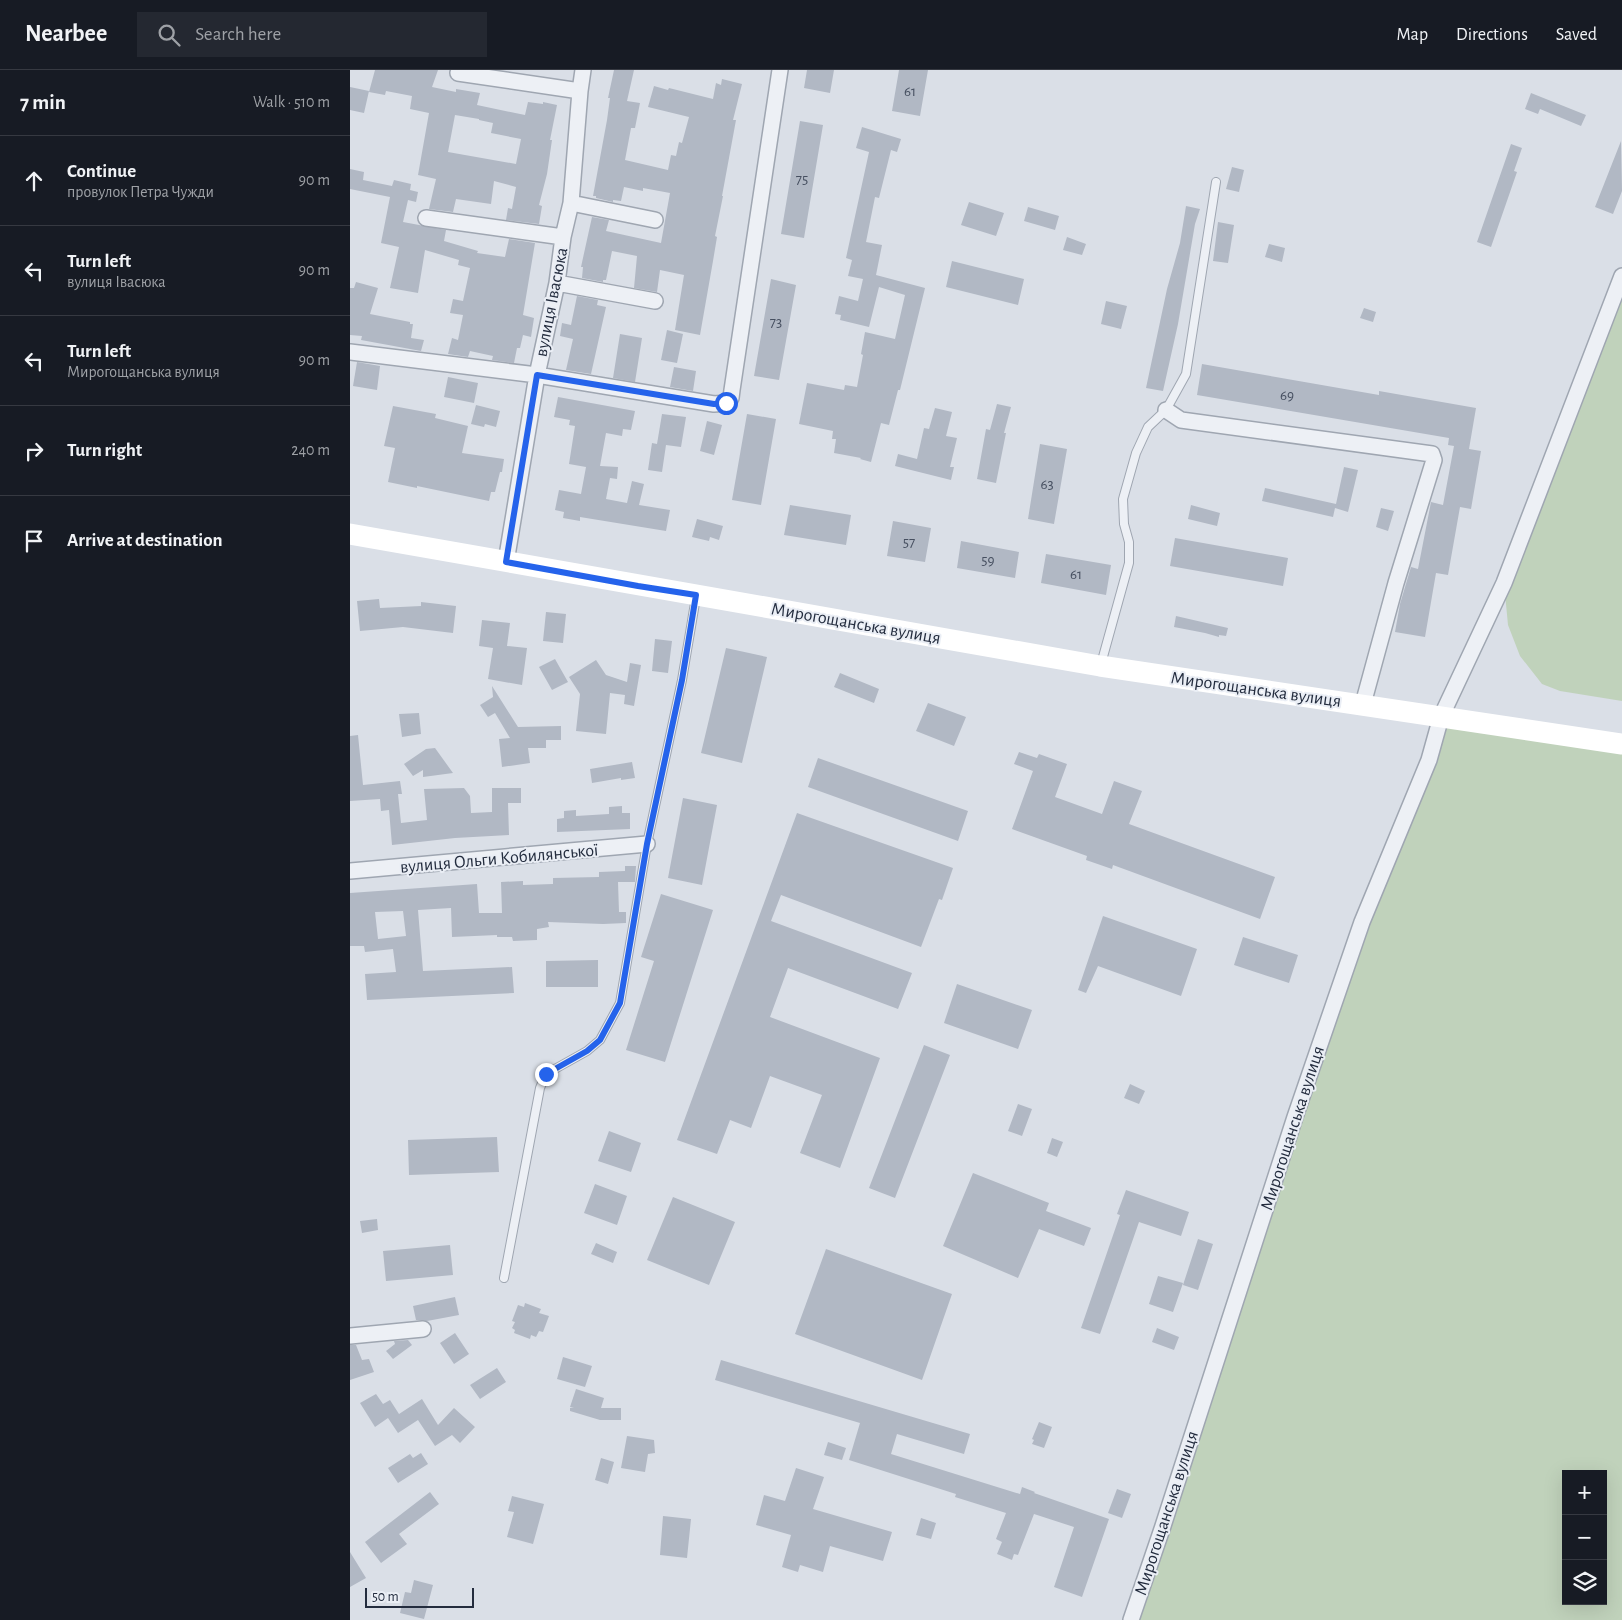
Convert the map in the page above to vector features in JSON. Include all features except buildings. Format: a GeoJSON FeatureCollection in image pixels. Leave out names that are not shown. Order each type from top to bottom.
{"type":"FeatureCollection","features":[{"type":"Feature","properties":{"kind":"main road","name":"Мирогощанська вулиця"},"geometry":{"type":"LineString","coordinates":[[350,534],[1100,666],[1441,716]]}},
{"type":"Feature","properties":{"kind":"main road"},"geometry":{"type":"LineString","coordinates":[[1441,716],[1622,744]]}},
{"type":"Feature","properties":{"kind":"street","name":"вулиця Івасюка"},"geometry":{"type":"LineString","coordinates":[[506,562],[537,375],[557,283],[563,236],[570,203],[583,70]]}},
{"type":"Feature","properties":{"kind":"street"},"geometry":{"type":"LineString","coordinates":[[350,352],[537,375],[720,405],[726,403],[731,398],[780,70]]}},
{"type":"Feature","properties":{"kind":"street"},"geometry":{"type":"LineString","coordinates":[[458,73],[580,91]]}},
{"type":"Feature","properties":{"kind":"street"},"geometry":{"type":"LineString","coordinates":[[570,203],[655,220]]}},
{"type":"Feature","properties":{"kind":"street"},"geometry":{"type":"LineString","coordinates":[[426,218],[563,236]]}},
{"type":"Feature","properties":{"kind":"street"},"geometry":{"type":"LineString","coordinates":[[1441,716],[1504,583],[1622,276]]}},
{"type":"Feature","properties":{"kind":"street"},"geometry":{"type":"LineString","coordinates":[[557,283],[655,301]]}},
{"type":"Feature","properties":{"kind":"street","name":"Мирогощанська вулиця"},"geometry":{"type":"LineString","coordinates":[[1166,410],[1181,420],[1432,454],[1434,460],[1396,583],[1363,704]]}},
{"type":"Feature","properties":{"kind":"street","name":"Мирогощанська вулиця"},"geometry":{"type":"LineString","coordinates":[[1130,1620],[1166,1516],[1295,1117],[1358,931],[1429,760],[1441,716]]}},
{"type":"Feature","properties":{"kind":"street","name":"вулиця Ольги Кобилянської"},"geometry":{"type":"LineString","coordinates":[[350,871],[647,844]]}},
{"type":"Feature","properties":{"kind":"street"},"geometry":{"type":"LineString","coordinates":[[350,1336],[423,1329]]}},
{"type":"Feature","properties":{"kind":"lane"},"geometry":{"type":"LineString","coordinates":[[1100,666],[1129,564],[1129,542],[1124,524],[1124,499],[1136,453],[1148,427],[1166,410],[1186,374],[1216,182]]}},
{"type":"Feature","properties":{"kind":"lane"},"geometry":{"type":"LineString","coordinates":[[504,1278],[540,1088],[546,1074],[587,1051],[600,1040],[620,1003],[647,844],[682,680],[696,595]]}},
{"type":"Feature","properties":{"kind":"green space"},"geometry":{"type":"Polygon","coordinates":[[[1622,276],[1622,701],[1560,691],[1542,684],[1520,656],[1508,625],[1504,583],[1622,276]]]}},
{"type":"Feature","properties":{"kind":"green space"},"geometry":{"type":"Polygon","coordinates":[[[1441,717],[1622,744],[1622,1620],[1131,1620],[1295,1117],[1441,717]]]}},
{"type":"Feature","properties":{"kind":"route"},"geometry":{"type":"LineString","coordinates":[[546,1074],[587,1051],[600,1040],[620,1003],[628,966],[647,844],[682,680],[696,595],[506,562],[537,375],[720,405],[726,403]]}}]}
